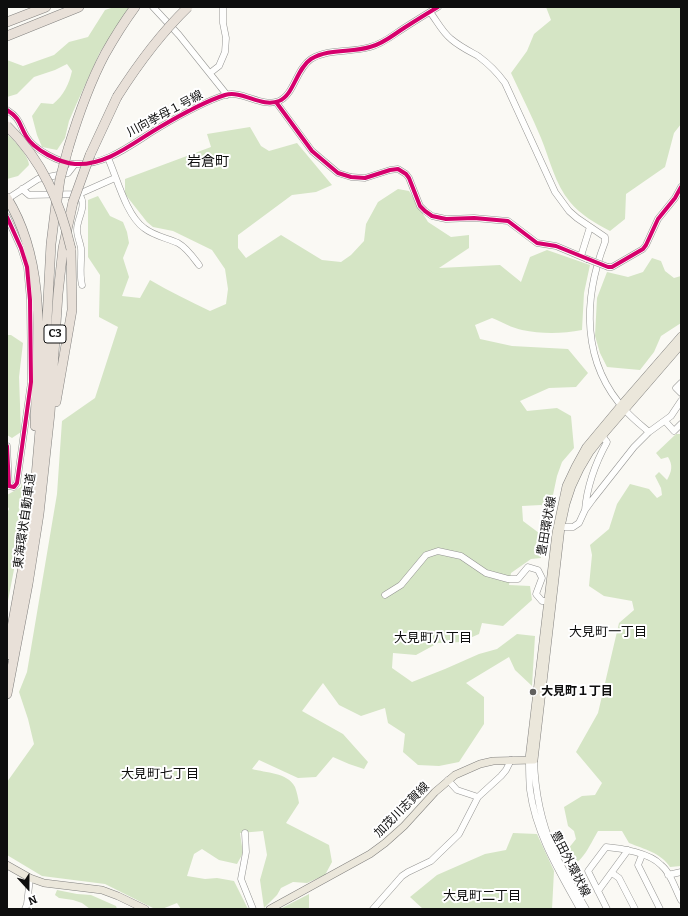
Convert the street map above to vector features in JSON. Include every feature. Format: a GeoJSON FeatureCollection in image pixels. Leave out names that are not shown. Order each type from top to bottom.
{"type":"FeatureCollection","features":[{"type":"Feature","properties":{"kind":"highway"},"geometry":{"type":"LineString","coordinates":[[7,22],[46,7]]}},
{"type":"Feature","properties":{"kind":"highway"},"geometry":{"type":"LineString","coordinates":[[7,36],[79,7]]}},
{"type":"Feature","properties":{"kind":"highway"},"geometry":{"type":"LineString","coordinates":[[33,511],[43,396],[51,244],[60,179],[68,149],[85,98],[105,55],[135,7]]}},
{"type":"Feature","properties":{"kind":"highway","name":"C3"},"geometry":{"type":"LineString","coordinates":[[45,468],[62,248],[76,198],[90,155],[102,126],[118,97],[133,72],[151,47],[176,18],[188,7]]}},
{"type":"Feature","properties":{"kind":"highway","name":"C3"},"geometry":{"type":"LineString","coordinates":[[7,126],[42,169],[61,210],[71,249],[72,310],[55,410],[51,447],[45,468]]}},
{"type":"Feature","properties":{"kind":"highway"},"geometry":{"type":"LineString","coordinates":[[10,197],[27,242],[34,274],[37,303],[38,336],[33,511]]}},
{"type":"Feature","properties":{"kind":"highway","name":"東海環状自動車道"},"geometry":{"type":"LineString","coordinates":[[8,691],[33,554],[45,468]]}},
{"type":"Feature","properties":{"kind":"highway","name":"東海環状自動車道"},"geometry":{"type":"LineString","coordinates":[[7,655],[33,511]]}},
{"type":"Feature","properties":{"kind":"main road","name":"豊田環状線"},"geometry":{"type":"LineString","coordinates":[[550,601],[566,504],[580,469],[623,407],[681,336]]}},
{"type":"Feature","properties":{"kind":"main road","name":"豊田環状線"},"geometry":{"type":"LineString","coordinates":[[532,759],[558,520],[566,486],[574,467],[586,447],[681,345]]}},
{"type":"Feature","properties":{"kind":"main road","name":"加茂川志賀線"},"geometry":{"type":"LineString","coordinates":[[270,909],[370,854],[404,826],[448,780],[466,769],[493,761],[532,759]]}},
{"type":"Feature","properties":{"kind":"main road"},"geometry":{"type":"LineString","coordinates":[[7,865],[30,878],[53,885],[102,890],[145,909]]}},
{"type":"Feature","properties":{"kind":"street"},"geometry":{"type":"LineString","coordinates":[[153,7],[227,95],[244,96],[266,102],[276,102],[283,98],[288,93],[302,68],[310,60],[322,54],[352,51],[379,44],[438,7]]}},
{"type":"Feature","properties":{"kind":"street"},"geometry":{"type":"LineString","coordinates":[[210,73],[219,66],[225,52],[226,38],[223,24],[223,7]]}},
{"type":"Feature","properties":{"kind":"street"},"geometry":{"type":"LineString","coordinates":[[430,12],[451,39],[482,59],[499,75],[505,83],[556,192],[569,211],[606,239],[595,270],[591,298],[589,316],[590,336],[593,351],[602,375],[623,407],[649,432]]}},
{"type":"Feature","properties":{"kind":"street","name":"川向挙母１号線"},"geometry":{"type":"LineString","coordinates":[[75,164],[89,163],[108,158],[161,126],[227,95]]}},
{"type":"Feature","properties":{"kind":"street"},"geometry":{"type":"LineString","coordinates":[[276,102],[312,151],[338,173],[351,177],[365,178],[398,169],[409,178],[420,206],[425,212],[432,216],[446,219],[474,218],[508,221],[537,243],[556,246],[608,267],[612,267],[643,249],[658,219],[675,198],[681,187]]}},
{"type":"Feature","properties":{"kind":"street"},"geometry":{"type":"LineString","coordinates":[[7,110],[21,123],[27,137],[40,150],[58,160],[75,164],[68,173],[38,179],[10,197]]}},
{"type":"Feature","properties":{"kind":"street"},"geometry":{"type":"LineString","coordinates":[[108,158],[126,202],[139,223],[150,231],[187,249],[199,265]]}},
{"type":"Feature","properties":{"kind":"street"},"geometry":{"type":"LineString","coordinates":[[76,198],[116,178]]}},
{"type":"Feature","properties":{"kind":"street"},"geometry":{"type":"LineString","coordinates":[[22,189],[29,195],[82,199],[83,206],[77,229],[81,247],[80,279],[82,285]]}},
{"type":"Feature","properties":{"kind":"street"},"geometry":{"type":"LineString","coordinates":[[7,217],[21,248],[27,267],[30,300],[31,382],[17,483],[14,487],[9,486],[7,446]]}},
{"type":"Feature","properties":{"kind":"street"},"geometry":{"type":"LineString","coordinates":[[581,256],[590,227]]}},
{"type":"Feature","properties":{"kind":"street"},"geometry":{"type":"LineString","coordinates":[[681,383],[676,388],[681,393]]}},
{"type":"Feature","properties":{"kind":"street"},"geometry":{"type":"LineString","coordinates":[[562,527],[573,527],[579,523],[585,510],[634,447],[649,432],[671,416],[681,401]]}},
{"type":"Feature","properties":{"kind":"street"},"geometry":{"type":"LineString","coordinates":[[665,421],[674,431],[681,424]]}},
{"type":"Feature","properties":{"kind":"street"},"geometry":{"type":"LineString","coordinates":[[585,510],[586,498],[598,458],[607,442],[602,436]]}},
{"type":"Feature","properties":{"kind":"street"},"geometry":{"type":"LineString","coordinates":[[385,595],[401,585],[426,555],[438,551],[461,556],[486,573],[508,579],[518,579],[528,567],[538,570],[542,578],[536,594],[542,600],[550,601]]}},
{"type":"Feature","properties":{"kind":"street","name":"豊田外環状線"},"geometry":{"type":"LineString","coordinates":[[532,759],[530,789],[539,826],[548,852],[580,909]]}},
{"type":"Feature","properties":{"kind":"street","name":"豊田外環状線"},"geometry":{"type":"LineString","coordinates":[[532,759],[537,794],[544,825],[553,850],[586,909]]}},
{"type":"Feature","properties":{"kind":"street"},"geometry":{"type":"LineString","coordinates":[[373,909],[402,876],[431,861],[459,834],[478,797],[506,770],[511,760]]}},
{"type":"Feature","properties":{"kind":"street"},"geometry":{"type":"LineString","coordinates":[[448,780],[457,790],[478,797]]}},
{"type":"Feature","properties":{"kind":"street"},"geometry":{"type":"LineString","coordinates":[[245,833],[246,852],[240,879],[254,909]]}},
{"type":"Feature","properties":{"kind":"street"},"geometry":{"type":"LineString","coordinates":[[607,909],[588,871],[606,847],[628,850],[654,860],[661,865],[668,874],[681,900]]}},
{"type":"Feature","properties":{"kind":"street"},"geometry":{"type":"LineString","coordinates":[[598,891],[628,850]]}},
{"type":"Feature","properties":{"kind":"street"},"geometry":{"type":"LineString","coordinates":[[642,855],[638,865],[660,909]]}},
{"type":"Feature","properties":{"kind":"street"},"geometry":{"type":"LineString","coordinates":[[668,874],[681,872]]}},
{"type":"Feature","properties":{"kind":"street"},"geometry":{"type":"LineString","coordinates":[[612,873],[619,878],[634,909]]}},
{"type":"Feature","properties":{"kind":"street"},"geometry":{"type":"LineString","coordinates":[[25,909],[30,878]]}},
{"type":"Feature","properties":{"kind":"green space"},"geometry":{"type":"Polygon","coordinates":[[[114,7],[128,7],[129,10],[100,52],[69,121],[65,138],[57,150],[42,147],[32,116],[41,103],[53,104],[60,97],[68,85],[72,71],[67,64],[34,77],[17,94],[7,97],[7,60],[23,66],[54,55],[69,42],[88,37],[105,10],[114,7]]]}},
{"type":"Feature","properties":{"kind":"green space"},"geometry":{"type":"Polygon","coordinates":[[[546,7],[681,7],[681,124],[674,133],[665,167],[626,194],[625,219],[610,231],[594,222],[574,207],[560,188],[538,130],[511,73],[527,51],[534,34],[551,20],[546,7]]]}},
{"type":"Feature","properties":{"kind":"green space"},"geometry":{"type":"Polygon","coordinates":[[[250,127],[261,146],[269,151],[297,143],[332,185],[316,192],[292,195],[238,235],[238,248],[246,258],[281,235],[322,260],[341,262],[351,255],[364,241],[366,224],[378,202],[398,189],[409,191],[428,222],[451,237],[469,235],[469,248],[439,268],[500,265],[521,282],[530,257],[547,250],[590,265],[584,293],[582,330],[559,333],[529,331],[514,328],[492,318],[475,325],[480,339],[512,346],[568,349],[588,373],[576,387],[549,388],[520,401],[527,411],[557,408],[571,416],[574,448],[562,462],[557,476],[550,509],[541,505],[522,506],[523,521],[539,533],[541,558],[531,559],[511,573],[509,585],[530,586],[532,600],[503,626],[482,623],[479,634],[461,642],[438,643],[416,655],[393,653],[392,668],[412,682],[479,654],[497,649],[517,634],[535,636],[532,686],[515,670],[509,657],[466,683],[484,697],[484,724],[459,762],[439,766],[418,765],[403,752],[405,734],[388,723],[385,708],[361,716],[339,705],[323,683],[302,711],[343,734],[368,762],[364,769],[333,757],[316,777],[298,778],[259,760],[252,769],[287,778],[295,787],[299,803],[286,823],[329,845],[332,862],[325,875],[307,883],[293,882],[281,888],[277,895],[264,908],[260,880],[267,855],[263,831],[240,833],[243,853],[237,864],[219,860],[202,849],[194,854],[187,876],[234,881],[248,909],[181,909],[177,903],[162,909],[155,909],[105,884],[42,876],[7,855],[7,782],[34,744],[19,692],[27,672],[57,494],[62,421],[95,398],[118,327],[99,317],[100,275],[88,257],[88,200],[98,196],[110,216],[123,222],[127,232],[129,243],[123,258],[129,277],[122,296],[140,298],[150,280],[210,311],[226,304],[228,289],[225,269],[212,250],[173,231],[153,227],[147,222],[125,194],[125,179],[211,147],[207,134],[250,127]]]}},
{"type":"Feature","properties":{"kind":"green space"},"geometry":{"type":"Polygon","coordinates":[[[7,134],[27,157],[29,165],[18,176],[7,179],[7,134]]]}},
{"type":"Feature","properties":{"kind":"green space"},"geometry":{"type":"Polygon","coordinates":[[[652,258],[661,261],[665,271],[674,278],[681,276],[681,323],[661,336],[654,352],[640,370],[607,367],[600,353],[595,336],[597,298],[607,272],[628,277],[643,272],[652,258]]]}},
{"type":"Feature","properties":{"kind":"green space"},"geometry":{"type":"Polygon","coordinates":[[[7,335],[11,335],[23,343],[19,377],[21,432],[12,438],[7,435],[7,335]]]}},
{"type":"Feature","properties":{"kind":"green space"},"geometry":{"type":"Polygon","coordinates":[[[676,434],[681,434],[681,866],[670,867],[657,855],[629,843],[622,831],[598,831],[580,860],[572,865],[564,854],[576,839],[574,831],[568,826],[564,807],[582,796],[595,795],[602,783],[576,752],[598,713],[619,623],[634,610],[632,601],[604,596],[589,586],[592,555],[590,545],[609,529],[617,504],[630,484],[649,489],[657,498],[662,495],[661,488],[655,476],[659,472],[667,480],[671,471],[671,465],[668,457],[661,459],[656,453],[676,434]]]}},
{"type":"Feature","properties":{"kind":"green space"},"geometry":{"type":"Polygon","coordinates":[[[24,473],[31,473],[7,606],[7,513],[9,509],[7,505],[7,495],[21,487],[24,473]]]}},
{"type":"Feature","properties":{"kind":"green space"},"geometry":{"type":"Polygon","coordinates":[[[513,833],[537,834],[554,871],[552,909],[423,909],[410,897],[437,875],[485,854],[506,850],[513,833]]]}},
{"type":"Feature","properties":{"kind":"green space"},"geometry":{"type":"Polygon","coordinates":[[[57,890],[91,895],[116,906],[117,909],[90,909],[82,903],[59,898],[55,895],[57,890]]]}},
{"type":"Feature","properties":{"kind":"green space"},"geometry":{"type":"Polygon","coordinates":[[[309,894],[309,909],[280,909],[309,894]]]}},
{"type":"Feature","properties":{"kind":"cycle path"},"geometry":{"type":"LineString","coordinates":[[7,110],[17,119],[30,141],[41,151],[69,163],[87,164],[120,152],[160,127],[209,101],[225,95],[238,95],[272,103],[279,101],[284,98],[292,88],[302,69],[311,59],[325,53],[363,49],[375,46],[438,7]]}},
{"type":"Feature","properties":{"kind":"cycle path"},"geometry":{"type":"LineString","coordinates":[[276,102],[312,151],[338,173],[351,177],[365,178],[398,169],[409,178],[420,206],[432,216],[446,219],[474,218],[508,221],[537,243],[556,246],[608,267],[612,267],[643,249],[658,219],[675,198],[681,187]]}},
{"type":"Feature","properties":{"kind":"cycle path"},"geometry":{"type":"LineString","coordinates":[[7,217],[21,248],[27,267],[30,300],[31,382],[17,483],[14,487],[9,486],[7,446]]}},
{"type":"Feature","properties":{"kind":"place","name":"大見町１丁目"},"geometry":{"type":"Point","coordinates":[533,692]}},
{"type":"Feature","properties":{"kind":"district","name":"岩倉町"},"geometry":{"type":"Point","coordinates":[208,162]}},
{"type":"Feature","properties":{"kind":"district","name":"大見町一丁目"},"geometry":{"type":"Point","coordinates":[608,632]}},
{"type":"Feature","properties":{"kind":"district","name":"大見町八丁目"},"geometry":{"type":"Point","coordinates":[433,638]}},
{"type":"Feature","properties":{"kind":"district","name":"大見町七丁目"},"geometry":{"type":"Point","coordinates":[160,774]}},
{"type":"Feature","properties":{"kind":"district","name":"大見町二丁目"},"geometry":{"type":"Point","coordinates":[482,896]}}]}
